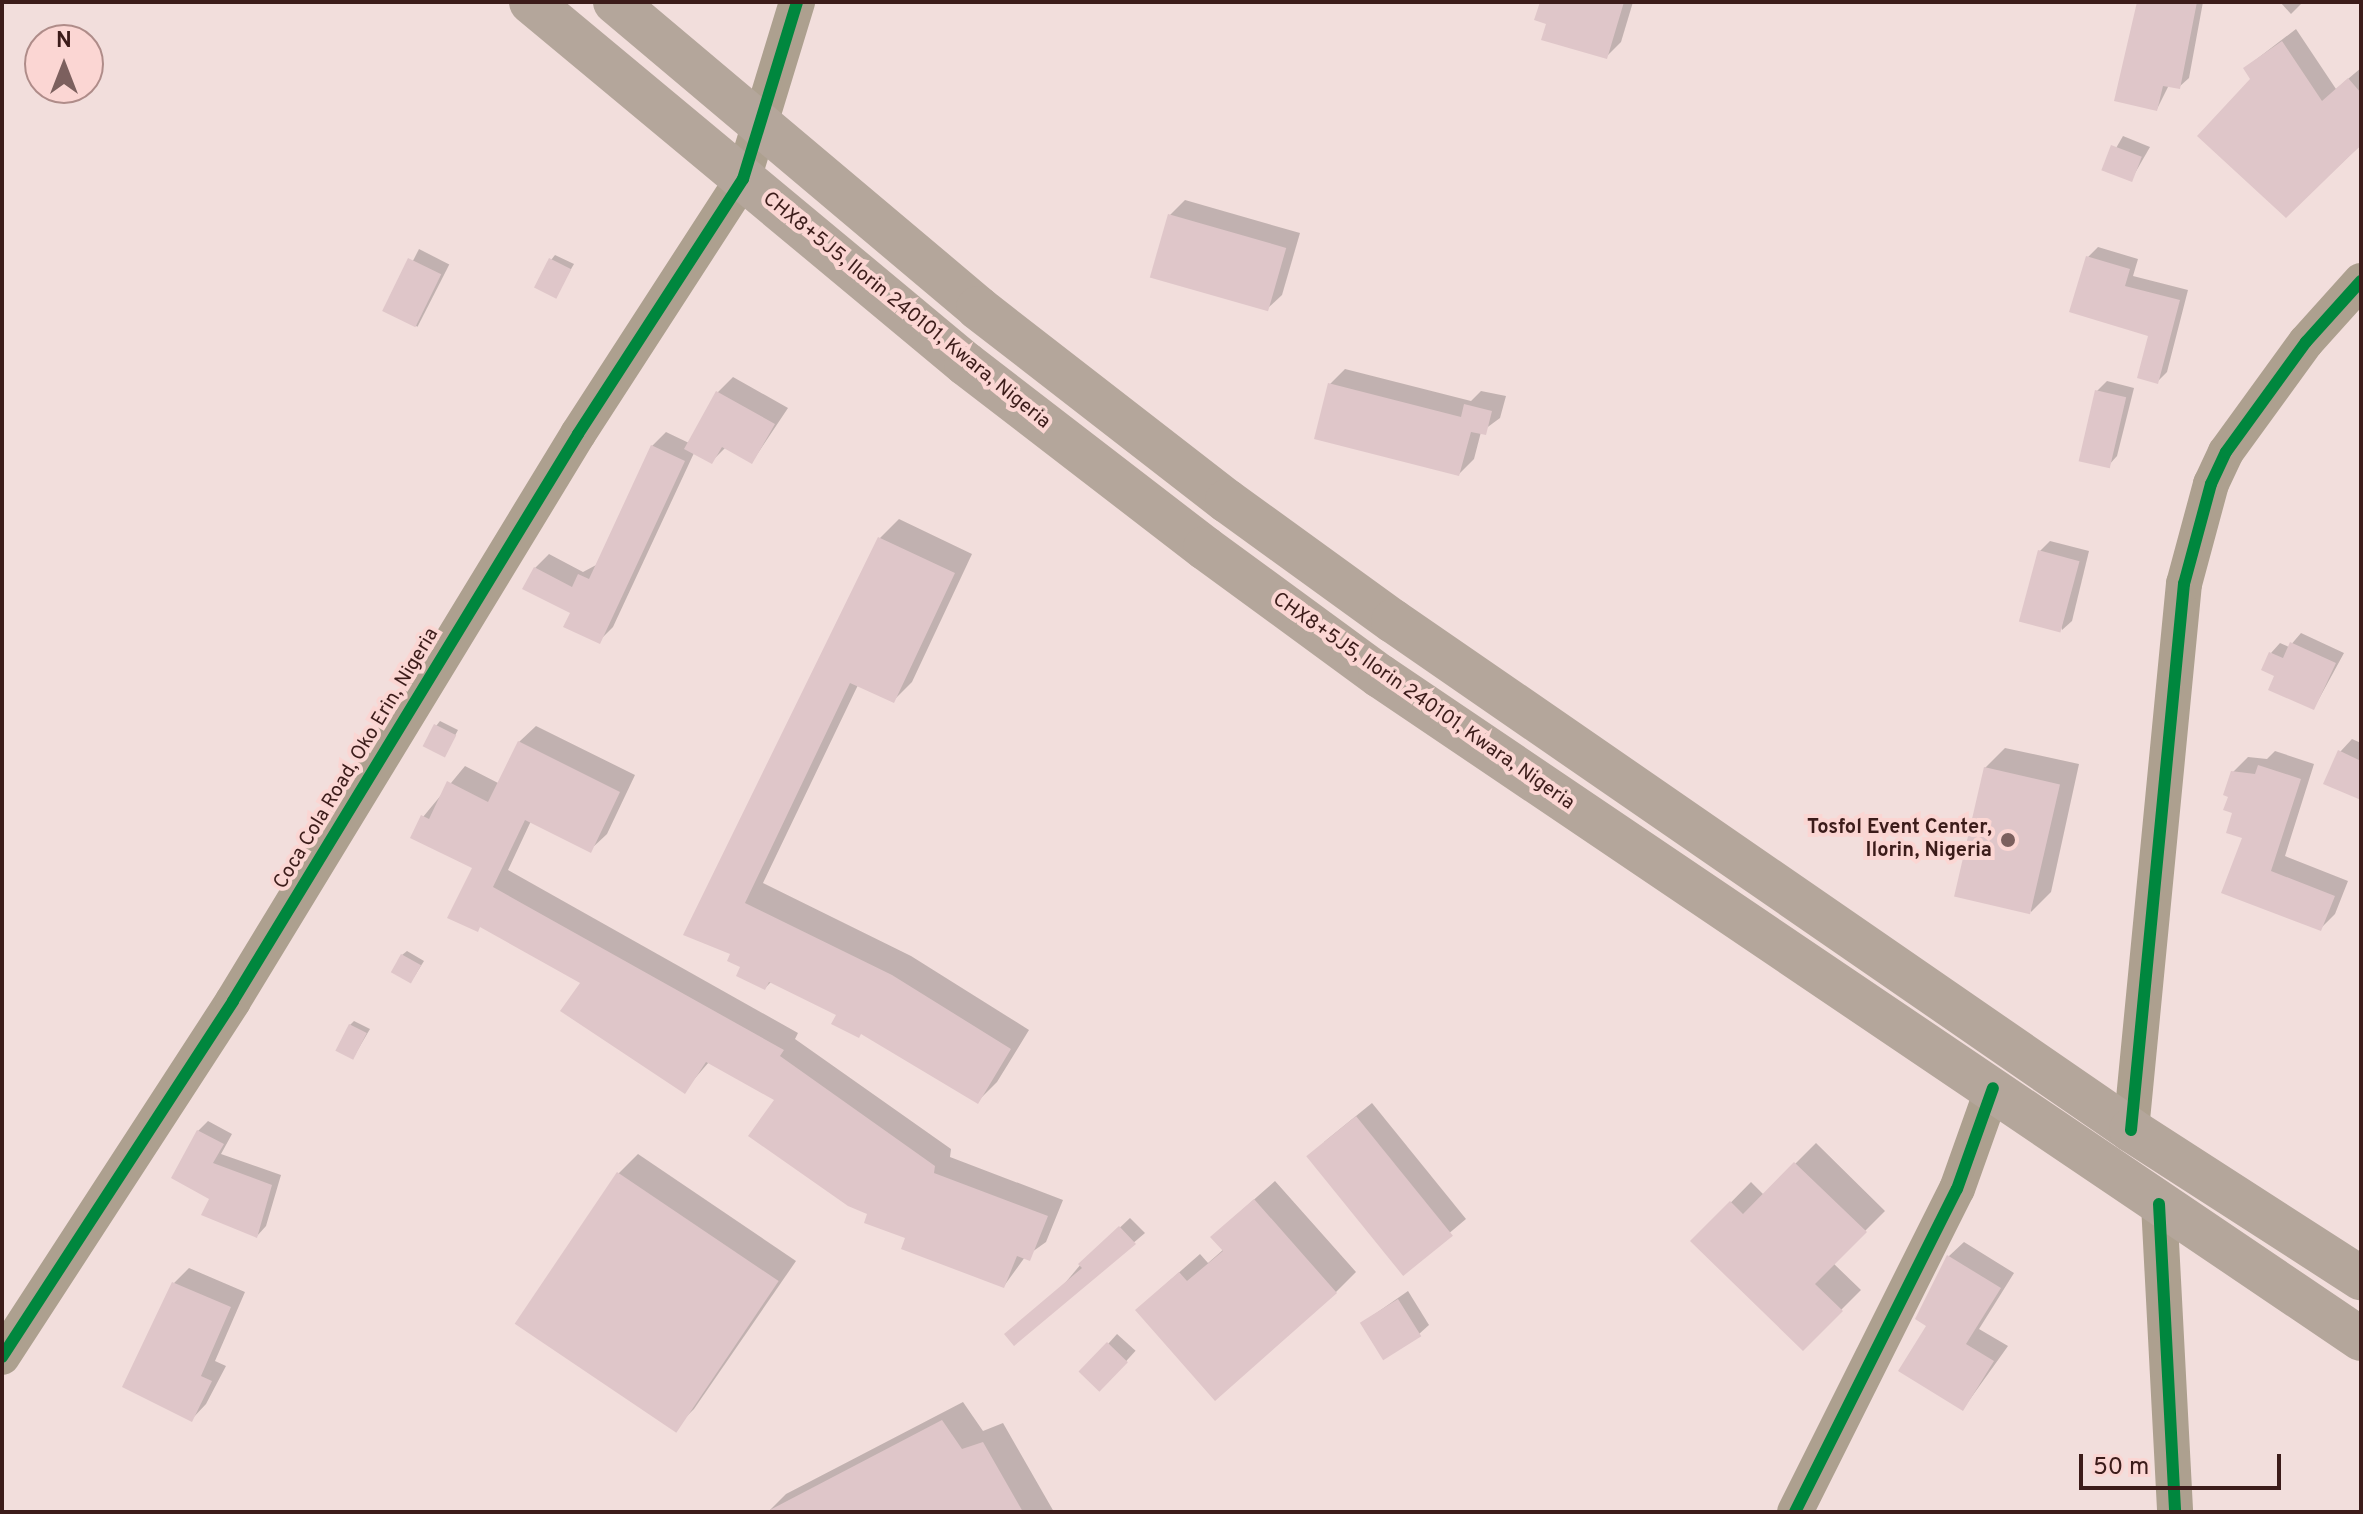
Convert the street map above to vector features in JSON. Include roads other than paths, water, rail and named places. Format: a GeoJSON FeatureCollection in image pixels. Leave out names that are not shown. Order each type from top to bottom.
{"type":"FeatureCollection","features":[{"type":"Feature","properties":{"kind":"main road","name":"CHX8+5J5, Ilorin 240101, Kwara, Nigeria"},"geometry":{"type":"LineString","coordinates":[[531,2],[966,364],[1217,557],[1380,676],[2361,1339]]}},
{"type":"Feature","properties":{"kind":"main road"},"geometry":{"type":"LineString","coordinates":[[615,2],[978,308],[1227,501],[1393,621],[2131,1130],[2361,1278]]}},
{"type":"Feature","properties":{"kind":"street","name":"Coca Cola Road, Oko Erin, Nigeria"},"geometry":{"type":"LineString","coordinates":[[2,1357],[233,1001],[578,434],[743,179],[797,2]]}},
{"type":"Feature","properties":{"kind":"street"},"geometry":{"type":"LineString","coordinates":[[2131,1130],[2187,570],[2226,452],[2306,342],[2361,281]]}},
{"type":"Feature","properties":{"kind":"street"},"geometry":{"type":"LineString","coordinates":[[1795,1512],[1957,1189],[1993,1088]]}},
{"type":"Feature","properties":{"kind":"street"},"geometry":{"type":"LineString","coordinates":[[2159,1204],[2175,1512]]}},
{"type":"Feature","properties":{"kind":"place","name":"Tosfol Event Center, Ilorin, Nigeria"},"geometry":{"type":"Point","coordinates":[2008,840]}}]}
